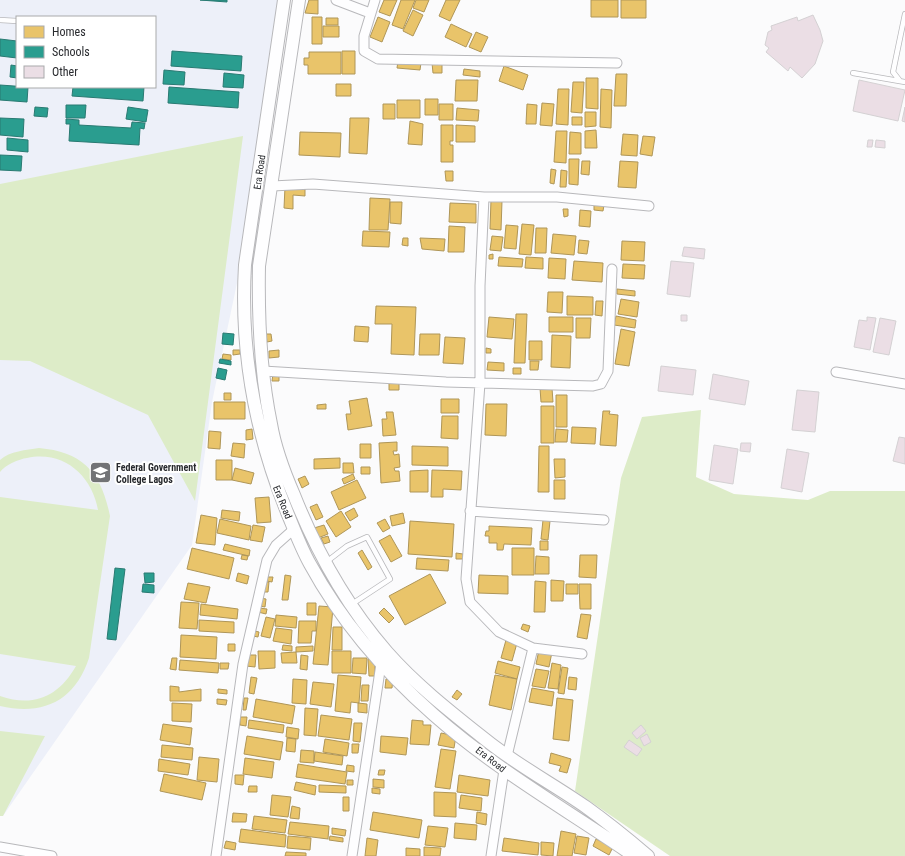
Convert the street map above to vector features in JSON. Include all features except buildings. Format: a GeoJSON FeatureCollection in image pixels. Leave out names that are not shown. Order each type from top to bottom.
{"type":"FeatureCollection","features":[{"type":"Feature","properties":{"kind":"main road","name":"Era Road"},"geometry":{"type":"LineString","coordinates":[[284,0],[245,265],[243,292],[250,377],[258,426],[271,449],[273,477],[294,529],[309,564],[344,617],[381,664],[434,715],[504,770],[634,856]]}},
{"type":"Feature","properties":{"kind":"main road"},"geometry":{"type":"LineString","coordinates":[[299,0],[259,266],[259,332],[263,372],[271,424],[271,449],[284,472],[308,533],[324,564],[351,606],[388,653],[441,704],[507,756],[585,807],[648,856]]}},
{"type":"Feature","properties":{"kind":"street"},"geometry":{"type":"LineString","coordinates":[[336,0],[370,13]]}},
{"type":"Feature","properties":{"kind":"street"},"geometry":{"type":"LineString","coordinates":[[375,0],[364,36],[364,51],[378,60],[617,63]]}},
{"type":"Feature","properties":{"kind":"street"},"geometry":{"type":"LineString","coordinates":[[272,186],[313,184],[484,197],[557,197],[649,206]]}},
{"type":"Feature","properties":{"kind":"street"},"geometry":{"type":"LineString","coordinates":[[484,197],[480,286],[480,383],[466,579],[470,602],[499,632],[533,648],[582,654]]}},
{"type":"Feature","properties":{"kind":"street"},"geometry":{"type":"LineString","coordinates":[[263,372],[480,383],[593,386],[601,384],[608,372],[612,269]]}},
{"type":"Feature","properties":{"kind":"street"},"geometry":{"type":"LineString","coordinates":[[836,372],[905,384]]}},
{"type":"Feature","properties":{"kind":"street"},"geometry":{"type":"LineString","coordinates":[[470,511],[604,520]]}},
{"type":"Feature","properties":{"kind":"street"},"geometry":{"type":"LineString","coordinates":[[216,856],[243,664],[267,560],[276,546],[294,529]]}},
{"type":"Feature","properties":{"kind":"street"},"geometry":{"type":"LineString","coordinates":[[507,756],[533,648]]}},
{"type":"Feature","properties":{"kind":"street"},"geometry":{"type":"LineString","coordinates":[[352,856],[381,664]]}},
{"type":"Feature","properties":{"kind":"street"},"geometry":{"type":"LineString","coordinates":[[491,856],[504,770]]}},
{"type":"Feature","properties":{"kind":"street"},"geometry":{"type":"LineString","coordinates":[[0,847],[52,856]]}},
{"type":"Feature","properties":{"kind":"lane"},"geometry":{"type":"LineString","coordinates":[[902,81],[893,72],[905,14]]}},
{"type":"Feature","properties":{"kind":"lane"},"geometry":{"type":"LineString","coordinates":[[0,20],[16,21]]}},
{"type":"Feature","properties":{"kind":"lane"},"geometry":{"type":"LineString","coordinates":[[853,73],[902,81]]}},
{"type":"Feature","properties":{"kind":"lane"},"geometry":{"type":"LineString","coordinates":[[324,564],[347,546],[367,537],[390,579],[351,606]]}},
{"type":"Feature","properties":{"kind":"shaded area","name":"Federal Government College Lagos"},"geometry":{"type":"Polygon","coordinates":[[[0,0],[279,0],[237,283],[212,402],[192,545],[3,816],[0,816],[0,0]]]}},
{"type":"Feature","properties":{"kind":"green space"},"geometry":{"type":"Polygon","coordinates":[[[243,136],[195,501],[148,415],[30,361],[0,360],[0,184],[243,136]]]}},
{"type":"Feature","properties":{"kind":"green space"},"geometry":{"type":"Polygon","coordinates":[[[701,410],[696,477],[734,494],[808,500],[830,491],[905,491],[905,856],[670,856],[575,791],[621,478],[642,417],[701,410]]]}},
{"type":"Feature","properties":{"kind":"green space"},"geometry":{"type":"Polygon","coordinates":[[[39,448],[67,454],[88,467],[101,487],[110,516],[89,658],[83,673],[66,695],[55,702],[43,707],[16,709],[0,706],[0,696],[24,701],[44,697],[62,685],[76,666],[0,654],[0,497],[98,510],[95,497],[82,476],[74,468],[64,462],[52,458],[27,458],[12,463],[0,472],[0,460],[4,457],[18,451],[39,448]]]}},
{"type":"Feature","properties":{"kind":"green space"},"geometry":{"type":"Polygon","coordinates":[[[0,731],[45,736],[3,816],[0,816],[0,731]]]}},
{"type":"Feature","properties":{"kind":"place","name":"Federal Government College Lagos"},"geometry":{"type":"Point","coordinates":[101,473]}}]}
